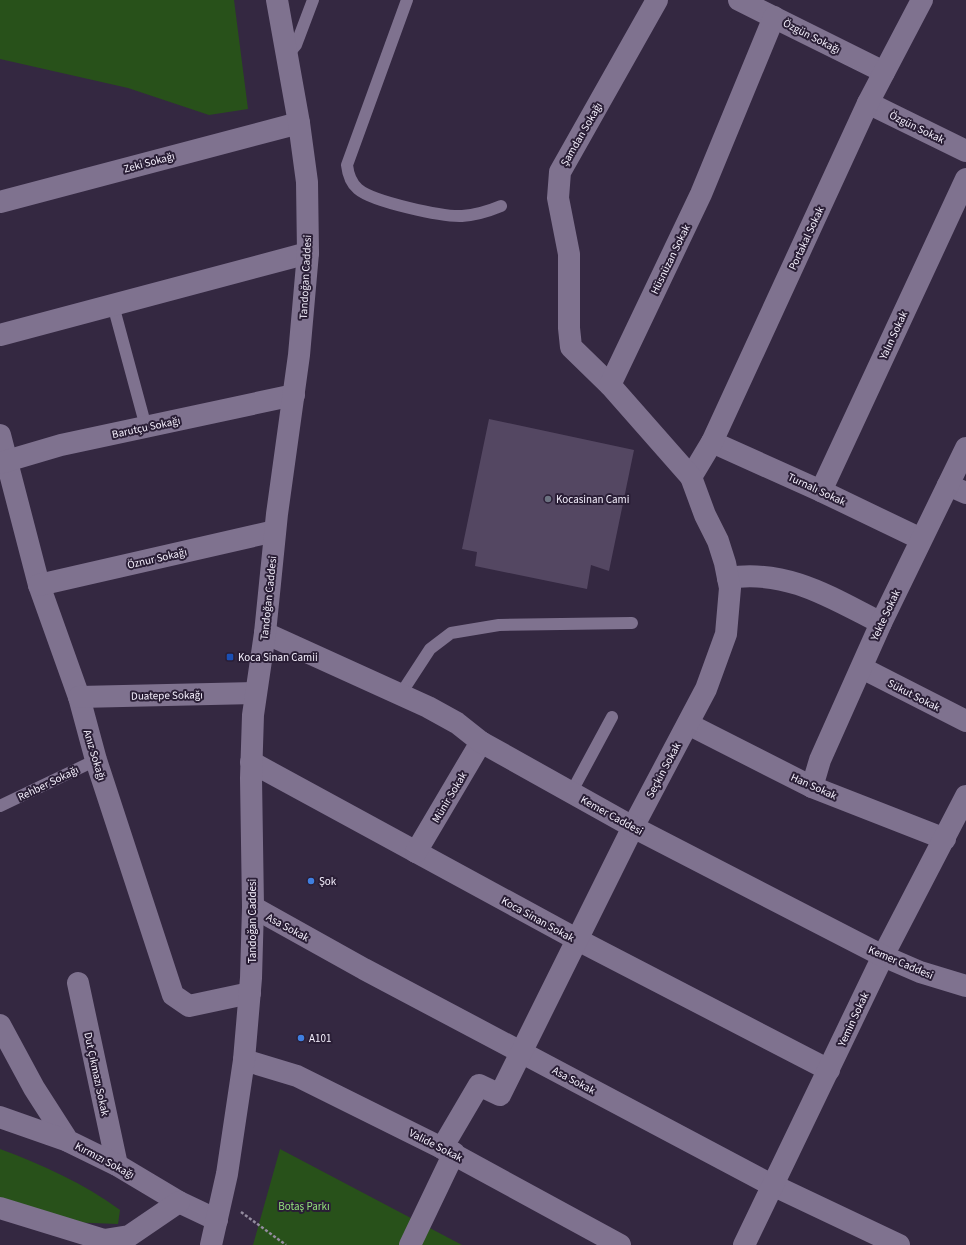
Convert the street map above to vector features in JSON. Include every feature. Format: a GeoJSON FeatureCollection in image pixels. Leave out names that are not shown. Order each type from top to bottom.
{"type":"FeatureCollection","features":[{"type":"Feature","properties":{"kind":"street","name":"Tandoğan Caddesi"},"geometry":{"type":"LineString","coordinates":[[211,1245],[227,1174],[244,1060],[250,993],[253,907],[251,762],[255,693],[265,634],[275,531],[294,395],[306,292],[308,253],[307,182],[299,123],[277,0]]}},
{"type":"Feature","properties":{"kind":"street","name":"Şamdan Sokağı"},"geometry":{"type":"LineString","coordinates":[[610,385],[571,347],[569,328],[569,254],[558,198],[560,172],[657,0]]}},
{"type":"Feature","properties":{"kind":"street","name":"Özgün Sokağı"},"geometry":{"type":"LineString","coordinates":[[739,0],[884,72]]}},
{"type":"Feature","properties":{"kind":"street","name":"Portakal Sokak"},"geometry":{"type":"LineString","coordinates":[[691,477],[712,442],[868,103],[922,0]]}},
{"type":"Feature","properties":{"kind":"street","name":"Hüsnüzan Sokak"},"geometry":{"type":"LineString","coordinates":[[610,385],[701,194],[774,17]]}},
{"type":"Feature","properties":{"kind":"street","name":"Özgün Sokak"},"geometry":{"type":"LineString","coordinates":[[868,103],[966,151]]}},
{"type":"Feature","properties":{"kind":"street","name":"Zeki Sokağı"},"geometry":{"type":"LineString","coordinates":[[0,202],[299,123]]}},
{"type":"Feature","properties":{"kind":"street","name":"Yalın Sokak"},"geometry":{"type":"LineString","coordinates":[[821,491],[966,179]]}},
{"type":"Feature","properties":{"kind":"street"},"geometry":{"type":"LineString","coordinates":[[0,335],[308,253]]}},
{"type":"Feature","properties":{"kind":"street"},"geometry":{"type":"LineString","coordinates":[[610,385],[691,477]]}},
{"type":"Feature","properties":{"kind":"street","name":"Barutçu Sokağı"},"geometry":{"type":"LineString","coordinates":[[4,462],[61,445],[294,395]]}},
{"type":"Feature","properties":{"kind":"street","name":"Anız Sokağı"},"geometry":{"type":"LineString","coordinates":[[0,434],[4,462],[39,585],[78,697],[96,760],[173,995],[189,1006],[250,993]]}},
{"type":"Feature","properties":{"kind":"street","name":"Turnalı Sokak"},"geometry":{"type":"LineString","coordinates":[[712,442],[821,491],[921,539]]}},
{"type":"Feature","properties":{"kind":"street","name":"Yekte Sokak"},"geometry":{"type":"LineString","coordinates":[[812,787],[820,760],[881,623],[921,539],[957,489],[966,448]]}},
{"type":"Feature","properties":{"kind":"street","name":"Seçkin Sokak"},"geometry":{"type":"LineString","coordinates":[[448,1151],[479,1085],[500,1095],[523,1052],[633,827],[706,689],[726,634],[730,606],[730,588],[728,578],[718,541],[705,515],[691,477]]}},
{"type":"Feature","properties":{"kind":"street","name":"Öznur Sokağı"},"geometry":{"type":"LineString","coordinates":[[39,585],[275,531]]}},
{"type":"Feature","properties":{"kind":"street"},"geometry":{"type":"LineString","coordinates":[[728,578],[754,576],[783,579],[800,584],[881,623]]}},
{"type":"Feature","properties":{"kind":"street","name":"Kemer Caddesi"},"geometry":{"type":"LineString","coordinates":[[265,634],[442,714],[481,742],[571,793],[633,827],[883,956],[920,972],[966,986]]}},
{"type":"Feature","properties":{"kind":"street","name":"Sükut Sokak"},"geometry":{"type":"LineString","coordinates":[[862,668],[966,721]]}},
{"type":"Feature","properties":{"kind":"street","name":"Duatepe Sokağı"},"geometry":{"type":"LineString","coordinates":[[78,697],[255,693]]}},
{"type":"Feature","properties":{"kind":"street","name":"Han Sokak"},"geometry":{"type":"LineString","coordinates":[[688,724],[812,787],[945,839]]}},
{"type":"Feature","properties":{"kind":"street","name":"Münir Sokak"},"geometry":{"type":"LineString","coordinates":[[416,852],[481,742]]}},
{"type":"Feature","properties":{"kind":"street","name":"Koca Sinan Sokak"},"geometry":{"type":"LineString","coordinates":[[251,762],[578,940],[829,1070]]}},
{"type":"Feature","properties":{"kind":"street","name":"Yemin Sokak"},"geometry":{"type":"LineString","coordinates":[[744,1245],[774,1186],[883,956],[966,796]]}},
{"type":"Feature","properties":{"kind":"street","name":"Asa Sokak"},"geometry":{"type":"LineString","coordinates":[[253,907],[364,969],[774,1186],[899,1245]]}},
{"type":"Feature","properties":{"kind":"street","name":"Dut Çıkmazı Sokak"},"geometry":{"type":"LineString","coordinates":[[78,983],[117,1165]]}},
{"type":"Feature","properties":{"kind":"street","name":"Kırmızı Sokağı"},"geometry":{"type":"LineString","coordinates":[[0,1025],[34,1088],[68,1141],[117,1165],[179,1202],[217,1220]]}},
{"type":"Feature","properties":{"kind":"street","name":"Valide Sokak"},"geometry":{"type":"LineString","coordinates":[[244,1060],[297,1076],[448,1151],[620,1245]]}},
{"type":"Feature","properties":{"kind":"street"},"geometry":{"type":"LineString","coordinates":[[0,1117],[68,1141]]}},
{"type":"Feature","properties":{"kind":"street"},"geometry":{"type":"LineString","coordinates":[[410,1245],[448,1151]]}},
{"type":"Feature","properties":{"kind":"street"},"geometry":{"type":"LineString","coordinates":[[0,1208],[104,1240],[129,1236],[179,1202]]}},
{"type":"Feature","properties":{"kind":"lane"},"geometry":{"type":"LineString","coordinates":[[286,54],[296,45],[313,0]]}},
{"type":"Feature","properties":{"kind":"lane"},"geometry":{"type":"LineString","coordinates":[[407,0],[347,165],[353,184],[364,194],[406,207],[441,214],[461,216],[474,215],[501,206]]}},
{"type":"Feature","properties":{"kind":"lane"},"geometry":{"type":"LineString","coordinates":[[112,305],[146,427]]}},
{"type":"Feature","properties":{"kind":"lane"},"geometry":{"type":"LineString","coordinates":[[400,694],[430,649],[451,633],[499,624],[632,623]]}},
{"type":"Feature","properties":{"kind":"lane"},"geometry":{"type":"LineString","coordinates":[[571,793],[612,717]]}},
{"type":"Feature","properties":{"kind":"lane","name":"Rehber Sokağı"},"geometry":{"type":"LineString","coordinates":[[0,806],[96,760]]}},
{"type":"Feature","properties":{"kind":"path"},"geometry":{"type":"LineString","coordinates":[[222,1197],[286,1245]]}},
{"type":"Feature","properties":{"kind":"green space"},"geometry":{"type":"Polygon","coordinates":[[[0,0],[234,0],[248,109],[209,115],[128,88],[0,59],[0,0]]]}},
{"type":"Feature","properties":{"kind":"green space"},"geometry":{"type":"Polygon","coordinates":[[[0,1149],[32,1161],[92,1191],[120,1210],[118,1224],[67,1222],[0,1203],[0,1149]]]}},
{"type":"Feature","properties":{"kind":"green space","name":"Botaş Parkı"},"geometry":{"type":"Polygon","coordinates":[[[280,1149],[462,1245],[253,1245],[280,1149]]]}},
{"type":"Feature","properties":{"kind":"building","name":"Kocasinan Cami"},"geometry":{"type":"Polygon","coordinates":[[[489,419],[634,450],[609,571],[591,565],[587,589],[475,566],[477,552],[462,549],[489,419]]]}},
{"type":"Feature","properties":{"kind":"place","name":"Kocasinan Cami"},"geometry":{"type":"Point","coordinates":[548,499]}},
{"type":"Feature","properties":{"kind":"place","name":"Koca Sinan Camii"},"geometry":{"type":"Point","coordinates":[230,657]}},
{"type":"Feature","properties":{"kind":"place","name":"Şok"},"geometry":{"type":"Point","coordinates":[311,881]}},
{"type":"Feature","properties":{"kind":"place","name":"A101"},"geometry":{"type":"Point","coordinates":[301,1038]}}]}
